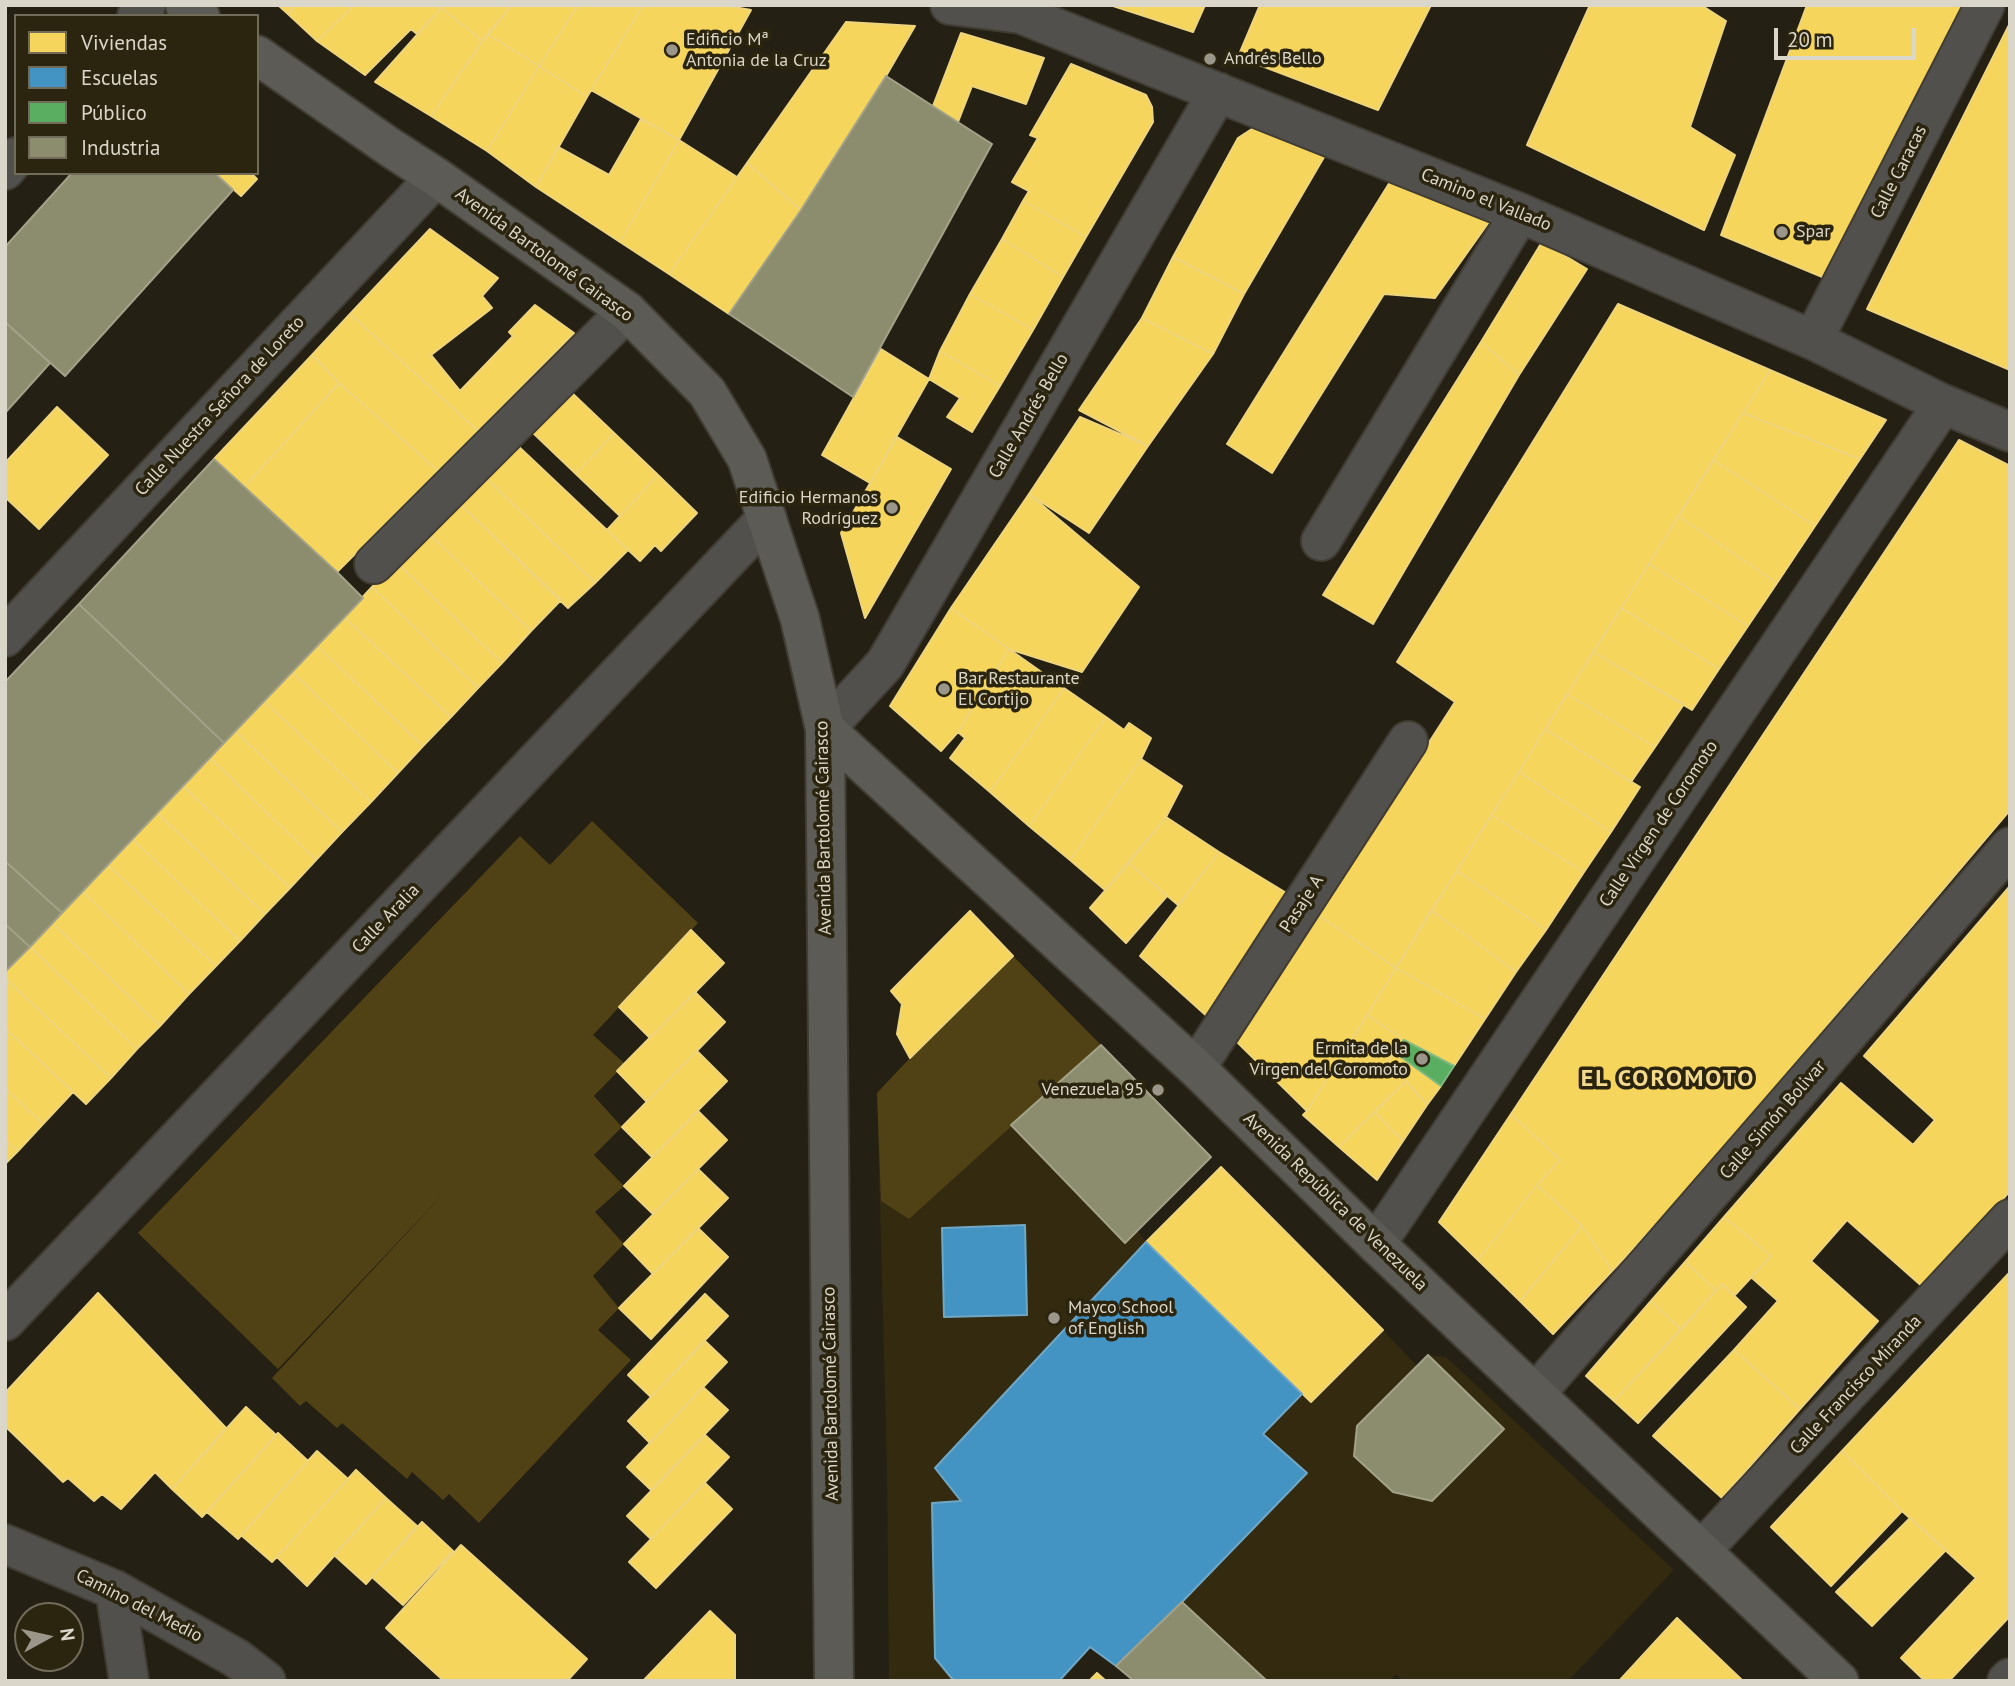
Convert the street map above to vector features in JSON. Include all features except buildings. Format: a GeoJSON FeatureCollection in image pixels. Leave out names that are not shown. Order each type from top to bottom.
{"type":"FeatureCollection","features":[{"type":"Feature","properties":{"kind":"street","name":"Camino el Vallado"},"geometry":{"type":"LineString","coordinates":[[950,5],[1021,14],[1520,213],[1813,340],[1943,404],[2010,432]]}},
{"type":"Feature","properties":{"kind":"street","name":"Calle Caracas"},"geometry":{"type":"LineString","coordinates":[[1813,340],[1985,5]]}},
{"type":"Feature","properties":{"kind":"street","name":"Avenida Bartolomé Cairasco"},"geometry":{"type":"LineString","coordinates":[[259,56],[627,311],[707,392],[747,459],[800,619],[825,729],[834,1681]]}},
{"type":"Feature","properties":{"kind":"street","name":"Calle Andrés Bello"},"geometry":{"type":"LineString","coordinates":[[825,729],[885,664],[1218,92]]}},
{"type":"Feature","properties":{"kind":"street","name":"Calle Nuestra Señora de Loreto"},"geometry":{"type":"LineString","coordinates":[[5,636],[436,177]]}},
{"type":"Feature","properties":{"kind":"street"},"geometry":{"type":"LineString","coordinates":[[1321,541],[1520,213]]}},
{"type":"Feature","properties":{"kind":"street"},"geometry":{"type":"LineString","coordinates":[[374,564],[627,311]]}},
{"type":"Feature","properties":{"kind":"street","name":"Calle Virgen de Coromoto"},"geometry":{"type":"LineString","coordinates":[[1376,1244],[1943,404]]}},
{"type":"Feature","properties":{"kind":"street","name":"Calle Aralia"},"geometry":{"type":"LineString","coordinates":[[5,1321],[767,518]]}},
{"type":"Feature","properties":{"kind":"street","name":"Avenida República de Venezuela"},"geometry":{"type":"LineString","coordinates":[[825,729],[1196,1068],[1376,1244],[1839,1681]]}},
{"type":"Feature","properties":{"kind":"street","name":"Pasaje A"},"geometry":{"type":"LineString","coordinates":[[1196,1068],[1408,741]]}},
{"type":"Feature","properties":{"kind":"street","name":"Calle Simón Bolivar"},"geometry":{"type":"LineString","coordinates":[[1536,1393],[2010,847]]}},
{"type":"Feature","properties":{"kind":"street","name":"Calle Francisco Miranda"},"geometry":{"type":"LineString","coordinates":[[1701,1551],[2010,1219]]}},
{"type":"Feature","properties":{"kind":"street","name":"Camino del Medio"},"geometry":{"type":"LineString","coordinates":[[5,1544],[115,1590],[236,1658],[266,1681]]}},
{"type":"Feature","properties":{"kind":"street"},"geometry":{"type":"LineString","coordinates":[[115,1590],[130,1681]]}},
{"type":"Feature","properties":{"kind":"shaded area"},"geometry":{"type":"Polygon","coordinates":[[[592,821],[698,923],[593,1035],[625,1064],[594,1096],[622,1127],[594,1155],[624,1186],[595,1212],[624,1244],[593,1276],[619,1308],[598,1330],[631,1360],[479,1523],[449,1494],[443,1500],[412,1472],[407,1479],[342,1423],[337,1428],[306,1401],[300,1406],[272,1378],[448,1189],[278,1369],[138,1233],[520,836],[550,865],[592,821]]]}},
{"type":"Feature","properties":{"kind":"shaded area"},"geometry":{"type":"Polygon","coordinates":[[[1013,956],[1101,1045],[909,1219],[881,1201],[877,1093],[1013,956]]]}},
{"type":"Feature","properties":{"kind":"shaded area","name":"Mayco School of English"},"geometry":{"type":"Polygon","coordinates":[[[1101,1045],[1011,1125],[1124,1243],[1137,1230],[1146,1242],[1310,1402],[1383,1330],[1417,1366],[1428,1355],[1446,1357],[1674,1570],[1568,1681],[1403,1681],[1396,1674],[1390,1681],[1267,1681],[1182,1602],[1091,1647],[1059,1681],[889,1681],[887,1466],[877,1093],[910,1058],[1101,1045]]]}},
{"type":"Feature","properties":{"kind":"place","name":"Edificio Mª Antonia de la Cruz"},"geometry":{"type":"Point","coordinates":[672,50]}},
{"type":"Feature","properties":{"kind":"place","name":"Andrés Bello"},"geometry":{"type":"Point","coordinates":[1210,59]}},
{"type":"Feature","properties":{"kind":"place","name":"Spar"},"geometry":{"type":"Point","coordinates":[1782,232]}},
{"type":"Feature","properties":{"kind":"place","name":"Edificio Hermanos Rodríguez"},"geometry":{"type":"Point","coordinates":[892,508]}},
{"type":"Feature","properties":{"kind":"place","name":"Bar Restaurante El Cortijo"},"geometry":{"type":"Point","coordinates":[944,689]}},
{"type":"Feature","properties":{"kind":"place","name":"Ermita de la Virgen del Coromoto"},"geometry":{"type":"Point","coordinates":[1422,1059]}},
{"type":"Feature","properties":{"kind":"place","name":"Venezuela 95"},"geometry":{"type":"Point","coordinates":[1158,1090]}},
{"type":"Feature","properties":{"kind":"place","name":"Mayco School of English"},"geometry":{"type":"Point","coordinates":[1054,1318]}},
{"type":"Feature","properties":{"kind":"district","name":"EL COROMOTO"},"geometry":{"type":"Point","coordinates":[1668,1079]}}]}
